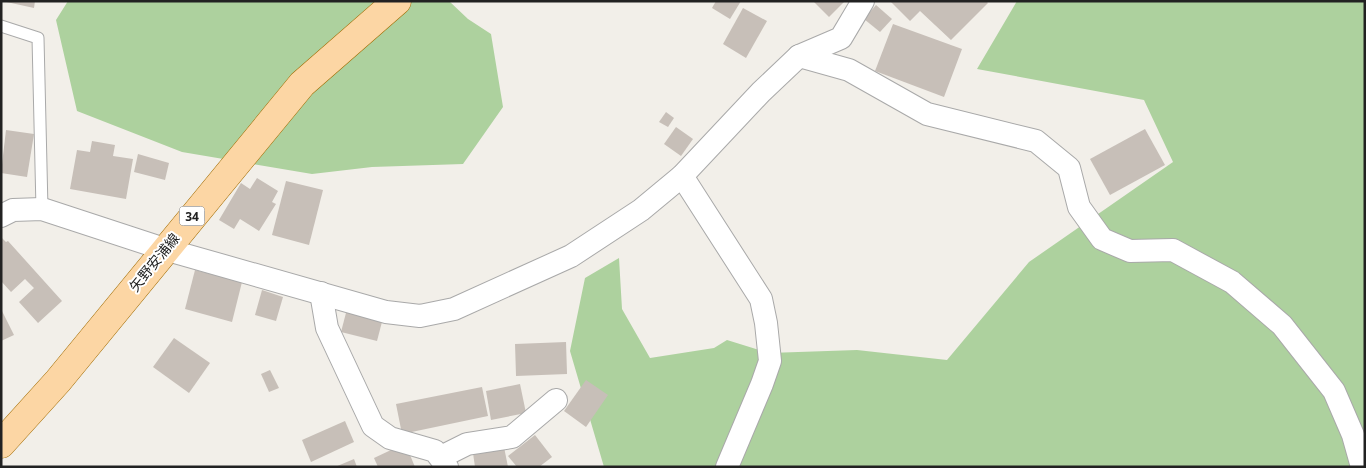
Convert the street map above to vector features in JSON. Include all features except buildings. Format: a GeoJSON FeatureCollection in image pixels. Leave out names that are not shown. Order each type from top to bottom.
{"type":"FeatureCollection","features":[{"type":"Feature","properties":{"kind":"main road","name":"矢野安浦線"},"geometry":{"type":"LineString","coordinates":[[1,444],[58,381],[164,248],[302,84],[397,1]]}},
{"type":"Feature","properties":{"kind":"street"},"geometry":{"type":"LineString","coordinates":[[1,216],[13,210],[42,209],[164,248],[386,312],[420,316],[454,308],[571,256],[641,210],[682,176],[761,92],[799,56],[841,38],[863,1]]}},
{"type":"Feature","properties":{"kind":"street"},"geometry":{"type":"LineString","coordinates":[[799,56],[849,70],[926,114],[1036,141],[1069,168],[1079,207],[1102,239],[1130,251],[1173,250],[1232,282],[1282,325],[1334,391],[1353,435],[1362,467]]}},
{"type":"Feature","properties":{"kind":"street"},"geometry":{"type":"LineString","coordinates":[[682,176],[761,299],[766,323],[770,361],[727,467]]}},
{"type":"Feature","properties":{"kind":"street"},"geometry":{"type":"LineString","coordinates":[[321,293],[327,328],[373,426],[390,438],[435,452],[444,462],[467,444],[512,437],[556,400]]}},
{"type":"Feature","properties":{"kind":"lane"},"geometry":{"type":"LineString","coordinates":[[1,26],[38,38],[42,209]]}},
{"type":"Feature","properties":{"kind":"green space"},"geometry":{"type":"Polygon","coordinates":[[[68,1],[449,1],[468,19],[491,34],[503,107],[463,164],[372,167],[312,174],[182,152],[77,111],[56,20],[68,1]]]}},
{"type":"Feature","properties":{"kind":"green space"},"geometry":{"type":"Polygon","coordinates":[[[1017,1],[1365,1],[1365,467],[604,467],[570,351],[585,278],[619,258],[622,309],[650,358],[714,348],[727,340],[769,353],[857,350],[947,360],[1029,262],[1173,162],[1144,100],[977,69],[1017,1]]]}}]}
